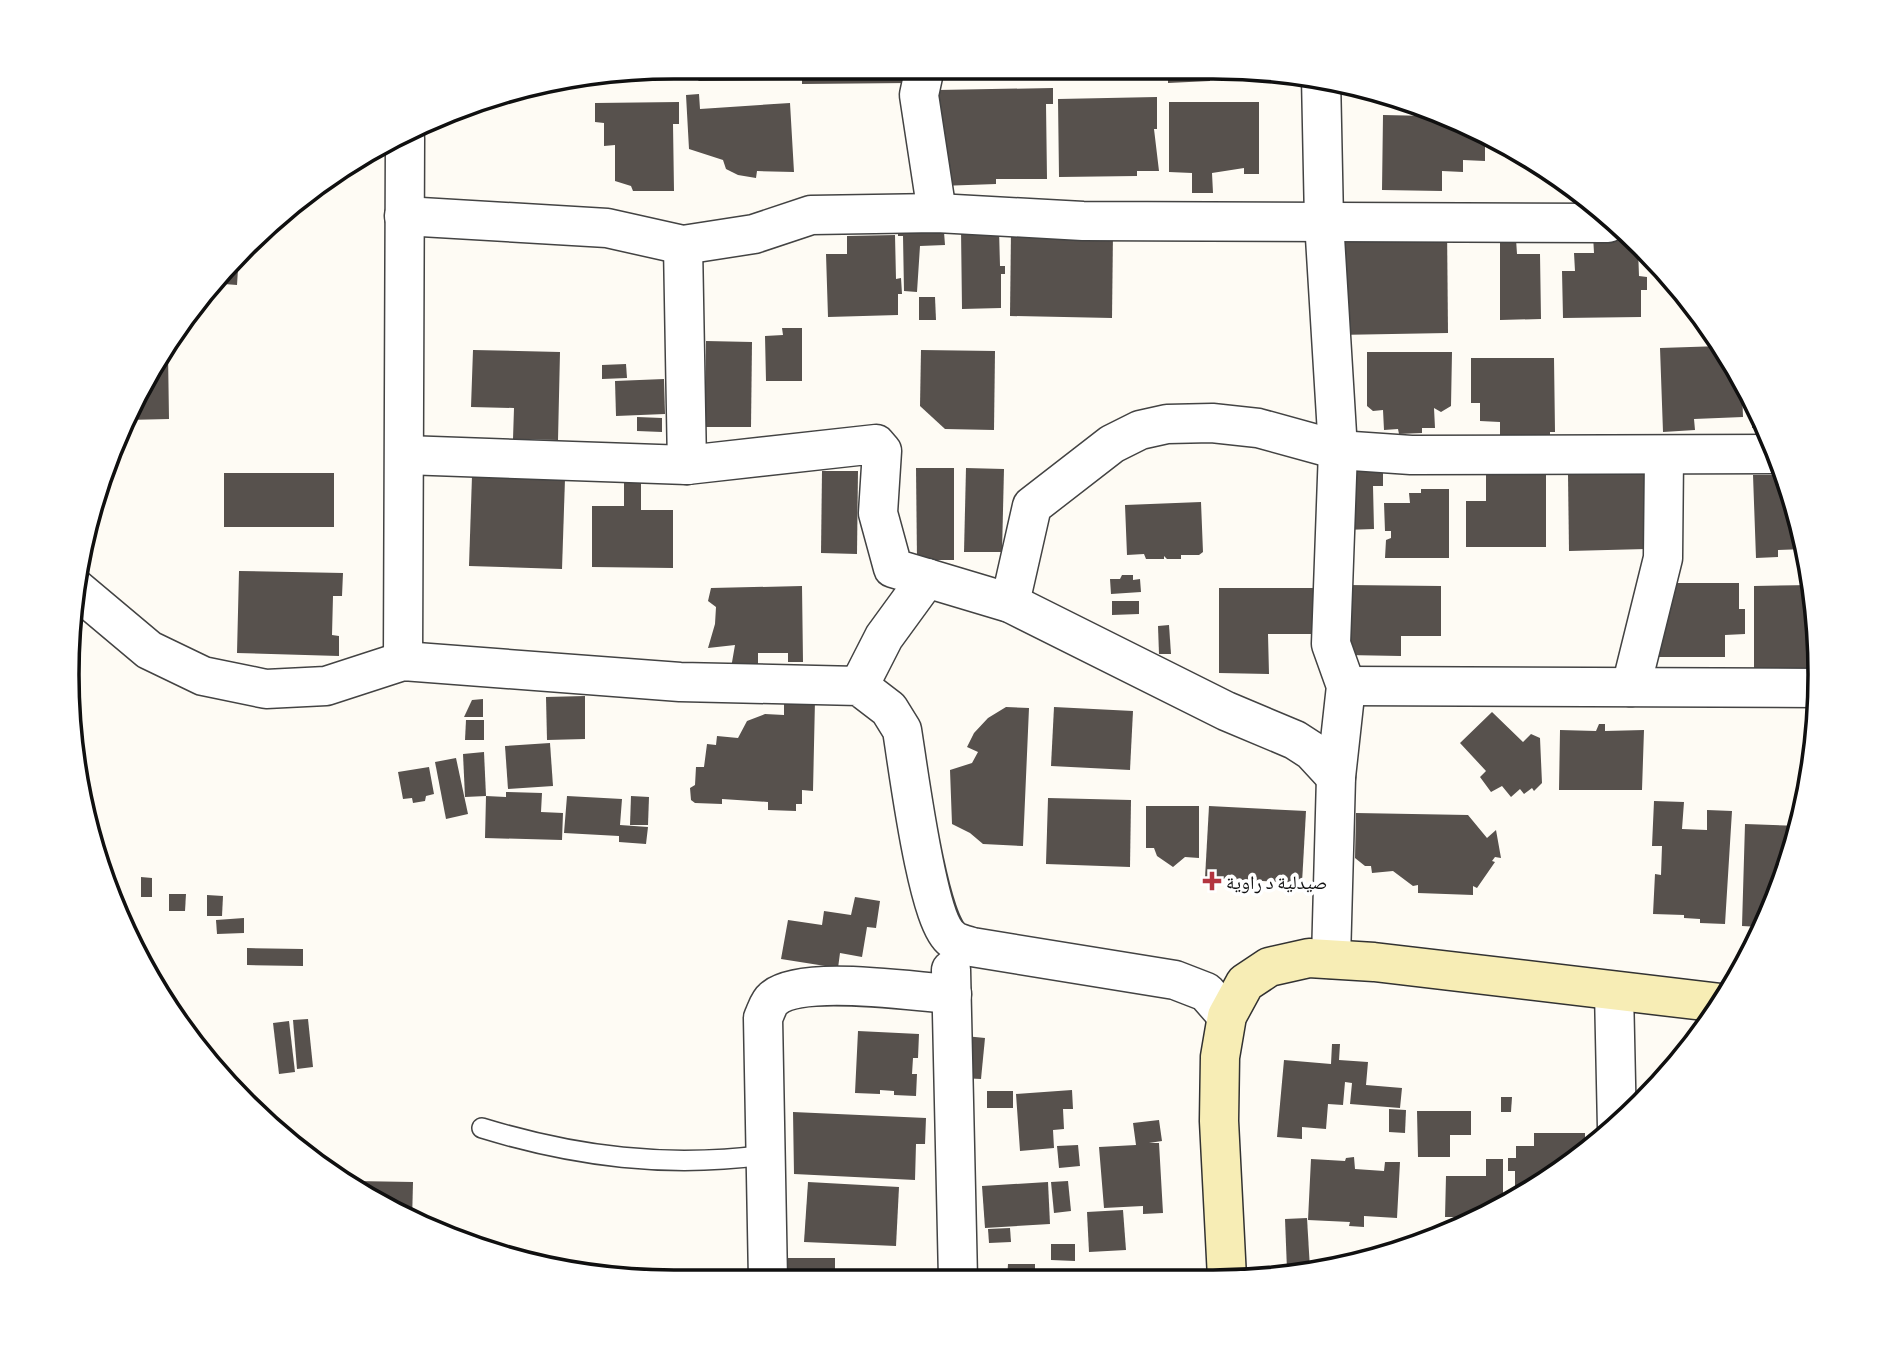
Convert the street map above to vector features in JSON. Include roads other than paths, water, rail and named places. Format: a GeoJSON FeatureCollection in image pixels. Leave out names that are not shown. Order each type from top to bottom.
{"type":"FeatureCollection","features":[{"type":"Feature","properties":{"kind":"street"},"geometry":{"type":"LineString","coordinates":[[922,79],[919,95],[937,213]]}},
{"type":"Feature","properties":{"kind":"street"},"geometry":{"type":"LineString","coordinates":[[1321,89],[1324,220],[1338,450],[1331,644],[1346,686],[1336,777],[1331,959]]}},
{"type":"Feature","properties":{"kind":"street"},"geometry":{"type":"LineString","coordinates":[[403,661],[405,143]]}},
{"type":"Feature","properties":{"kind":"street"},"geometry":{"type":"LineString","coordinates":[[404,215],[607,228],[683,245],[754,234],[811,215],[937,213],[1083,220],[1600,223]]}},
{"type":"Feature","properties":{"kind":"street"},"geometry":{"type":"LineString","coordinates":[[683,245],[687,465]]}},
{"type":"Feature","properties":{"kind":"street"},"geometry":{"type":"LineString","coordinates":[[1010,603],[1032,506],[1112,444],[1140,429],[1167,424],[1235,425],[1300,438],[1338,450],[1410,455],[1766,454]]}},
{"type":"Feature","properties":{"kind":"street"},"geometry":{"type":"LineString","coordinates":[[405,455],[687,465],[876,444],[882,451],[878,513],[893,568],[1010,603],[1226,711],[1295,740],[1312,751],[1336,777]]}},
{"type":"Feature","properties":{"kind":"street"},"geometry":{"type":"LineString","coordinates":[[1631,687],[1662,558],[1664,456]]}},
{"type":"Feature","properties":{"kind":"street"},"geometry":{"type":"LineString","coordinates":[[859,685],[884,637],[927,578]]}},
{"type":"Feature","properties":{"kind":"street"},"geometry":{"type":"LineString","coordinates":[[84,596],[149,650],[203,676],[266,689],[326,686],[403,661],[680,682],[859,685],[889,709],[902,730],[931,896],[941,923],[951,939],[958,1270]]}},
{"type":"Feature","properties":{"kind":"street"},"geometry":{"type":"LineString","coordinates":[[1346,686],[1808,688]]}},
{"type":"Feature","properties":{"kind":"street"},"geometry":{"type":"LineString","coordinates":[[951,939],[972,947],[1175,980],[1206,992],[1227,1016]]}},
{"type":"Feature","properties":{"kind":"street"},"geometry":{"type":"LineString","coordinates":[[1227,1270],[1219,1121],[1220,1057],[1227,1016],[1245,983],[1269,967],[1309,958],[1331,959],[1710,1002]]}},
{"type":"Feature","properties":{"kind":"street"},"geometry":{"type":"LineString","coordinates":[[768,1270],[763,1018],[772,999],[792,988],[842,985],[952,994]]}},
{"type":"Feature","properties":{"kind":"street"},"geometry":{"type":"LineString","coordinates":[[1614,990],[1617,1112]]}},
{"type":"Feature","properties":{"kind":"lane"},"geometry":{"type":"LineString","coordinates":[[482,1128],[568,1150],[680,1163],[766,1155]]}},
{"type":"Feature","properties":{"kind":"place","name":"صيدلية د راوية"},"geometry":{"type":"Point","coordinates":[1212,881]}}]}
